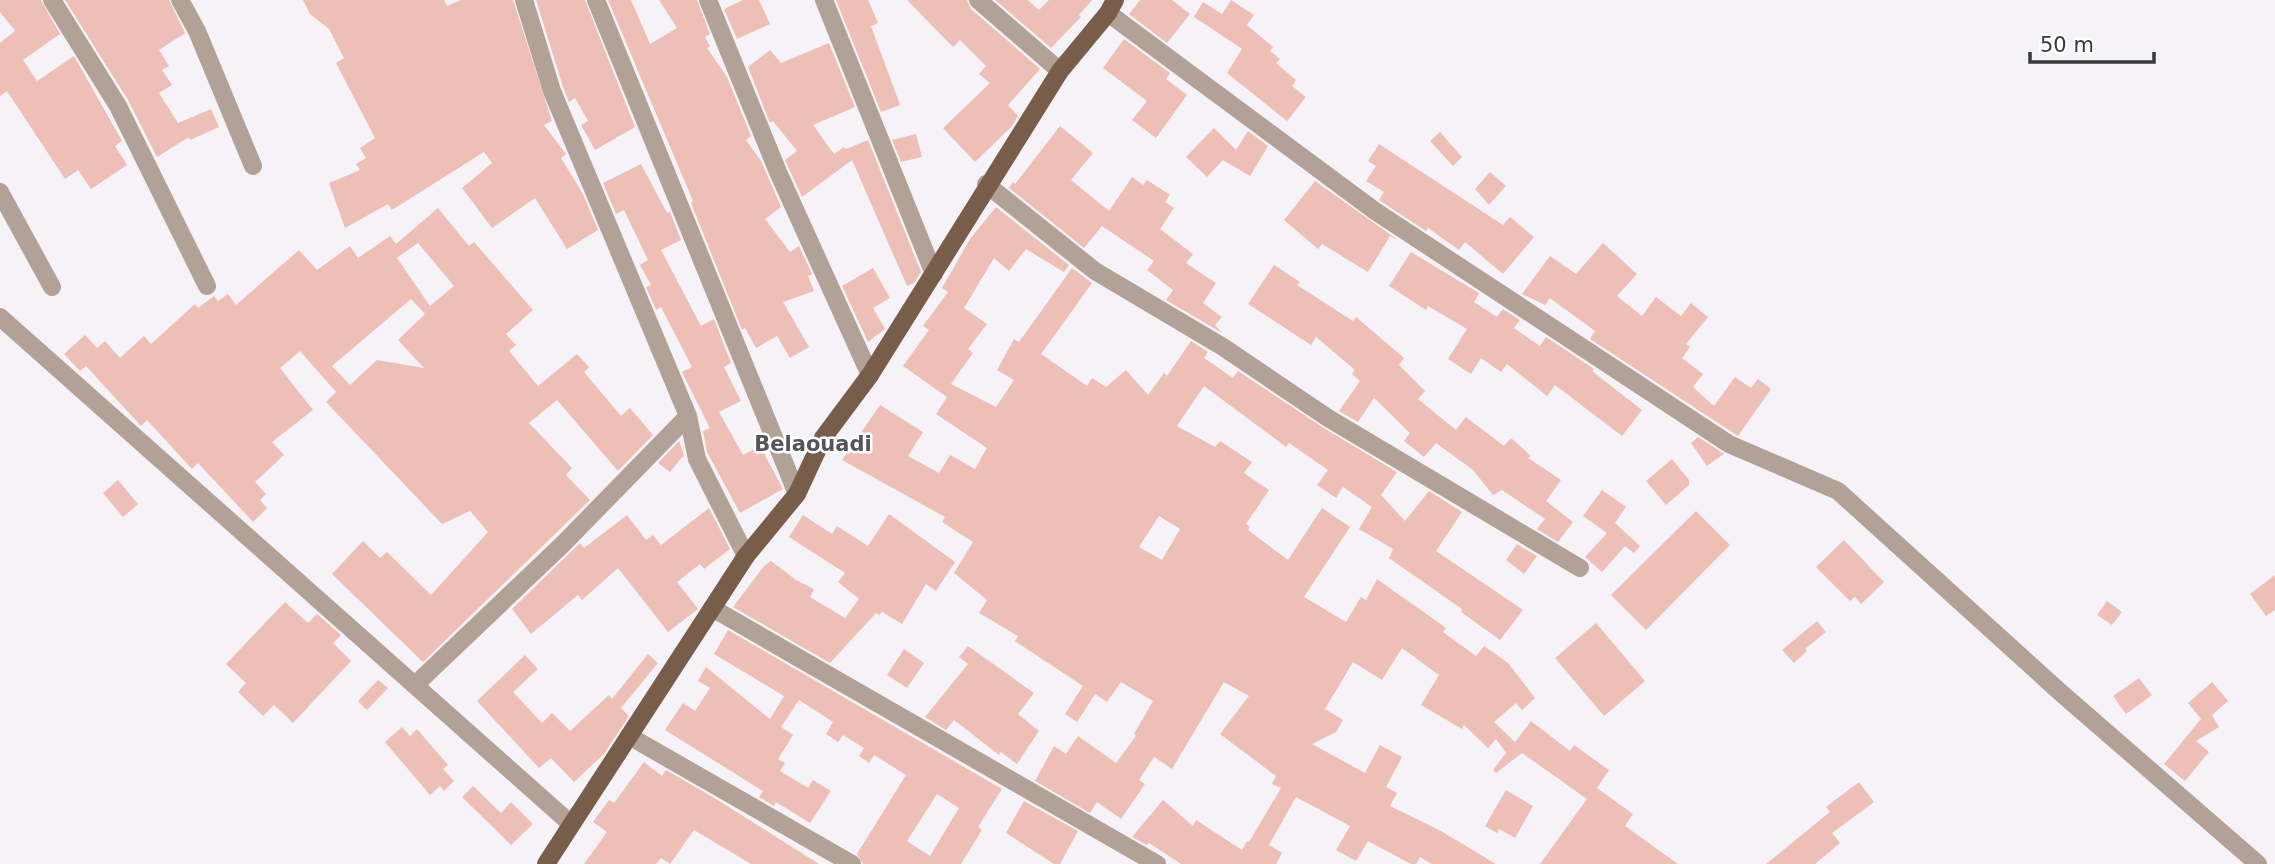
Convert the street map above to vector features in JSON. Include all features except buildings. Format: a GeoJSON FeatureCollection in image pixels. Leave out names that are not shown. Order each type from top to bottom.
{"type":"FeatureCollection","features":[{"type":"Feature","properties":{"kind":"main road"},"geometry":{"type":"LineString","coordinates":[[546,864],[746,556],[797,494],[822,438],[870,375],[934,274],[986,184],[1060,71],[1112,6]]}},
{"type":"Feature","properties":{"kind":"street"},"geometry":{"type":"LineString","coordinates":[[52,0],[118,106],[206,286]]}},
{"type":"Feature","properties":{"kind":"street"},"geometry":{"type":"LineString","coordinates":[[180,0],[197,31],[253,166]]}},
{"type":"Feature","properties":{"kind":"street"},"geometry":{"type":"LineString","coordinates":[[524,0],[552,90],[688,416],[697,459],[746,556]]}},
{"type":"Feature","properties":{"kind":"street"},"geometry":{"type":"LineString","coordinates":[[596,0],[797,494]]}},
{"type":"Feature","properties":{"kind":"street"},"geometry":{"type":"LineString","coordinates":[[708,0],[778,172],[870,375]]}},
{"type":"Feature","properties":{"kind":"street"},"geometry":{"type":"LineString","coordinates":[[824,0],[934,274]]}},
{"type":"Feature","properties":{"kind":"street"},"geometry":{"type":"LineString","coordinates":[[978,0],[1060,71]]}},
{"type":"Feature","properties":{"kind":"street"},"geometry":{"type":"LineString","coordinates":[[1112,6],[1375,211],[1729,444],[1838,491],[2060,692],[2258,864]]}},
{"type":"Feature","properties":{"kind":"street"},"geometry":{"type":"LineString","coordinates":[[986,184],[1095,271],[1223,347],[1328,418],[1580,568]]}},
{"type":"Feature","properties":{"kind":"street"},"geometry":{"type":"LineString","coordinates":[[0,192],[52,287]]}},
{"type":"Feature","properties":{"kind":"street"},"geometry":{"type":"LineString","coordinates":[[0,317],[571,824]]}},
{"type":"Feature","properties":{"kind":"street"},"geometry":{"type":"LineString","coordinates":[[415,685],[563,544],[688,416]]}},
{"type":"Feature","properties":{"kind":"street"},"geometry":{"type":"LineString","coordinates":[[712,608],[1157,864]]}},
{"type":"Feature","properties":{"kind":"street"},"geometry":{"type":"LineString","coordinates":[[629,736],[852,864]]}},
{"type":"Feature","properties":{"kind":"district","name":"Belaouadi"},"geometry":{"type":"Point","coordinates":[813,444]}}]}
